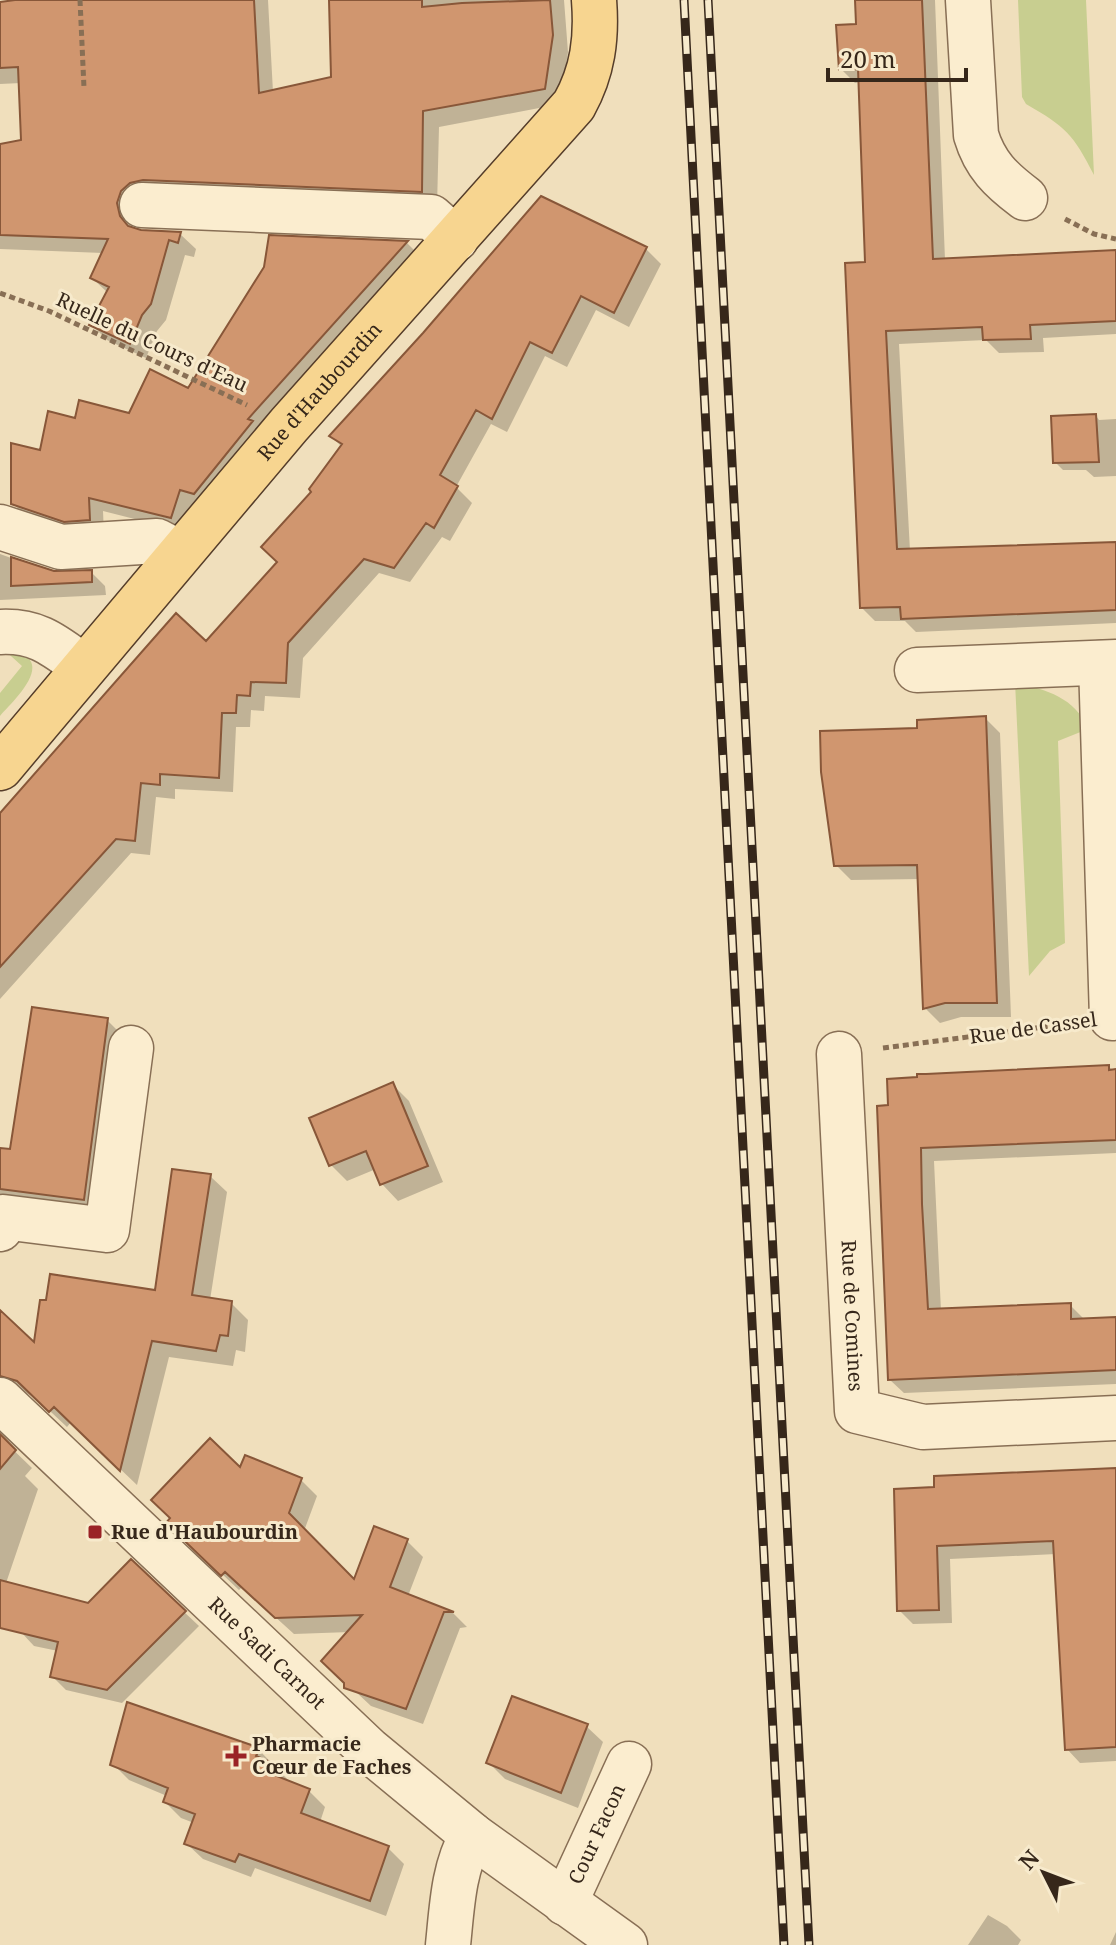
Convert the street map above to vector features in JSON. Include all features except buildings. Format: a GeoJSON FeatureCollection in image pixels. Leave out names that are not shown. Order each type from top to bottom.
{"type":"FeatureCollection","features":[{"type":"Feature","properties":{"kind":"main road","name":"Rue d'Haubourdin"},"geometry":{"type":"LineString","coordinates":[[0,768],[289,425],[574,105],[592,63],[594,0]]}},
{"type":"Feature","properties":{"kind":"street"},"geometry":{"type":"LineString","coordinates":[[968,0],[976,135],[980,149],[993,172],[1025,198]]}},
{"type":"Feature","properties":{"kind":"street"},"geometry":{"type":"LineString","coordinates":[[142,205],[431,217],[456,239]]}},
{"type":"Feature","properties":{"kind":"street"},"geometry":{"type":"LineString","coordinates":[[0,527],[61,547],[157,541],[180,553]]}},
{"type":"Feature","properties":{"kind":"street"},"geometry":{"type":"LineString","coordinates":[[0,632],[42,637],[84,667]]}},
{"type":"Feature","properties":{"kind":"street","name":"Rue de Cassel"},"geometry":{"type":"LineString","coordinates":[[917,670],[1109,662],[1112,1018]]}},
{"type":"Feature","properties":{"kind":"street"},"geometry":{"type":"LineString","coordinates":[[0,1229],[3,1217],[107,1230],[131,1048]]}},
{"type":"Feature","properties":{"kind":"street","name":"Rue de Comines"},"geometry":{"type":"LineString","coordinates":[[839,1054],[857,1411],[923,1427],[1116,1418]]}},
{"type":"Feature","properties":{"kind":"street","name":"Rue Sadi Carnot"},"geometry":{"type":"LineString","coordinates":[[0,1400],[369,1750],[472,1835],[625,1945]]}},
{"type":"Feature","properties":{"kind":"street","name":"Cour Facon"},"geometry":{"type":"LineString","coordinates":[[565,1903],[629,1764]]}},
{"type":"Feature","properties":{"kind":"street"},"geometry":{"type":"LineString","coordinates":[[448,1945],[457,1871],[461,1855],[472,1835]]}},
{"type":"Feature","properties":{"kind":"path"},"geometry":{"type":"LineString","coordinates":[[80,0],[84,88]]}},
{"type":"Feature","properties":{"kind":"path"},"geometry":{"type":"LineString","coordinates":[[1025,198],[1094,234],[1116,239]]}},
{"type":"Feature","properties":{"kind":"path","name":"Ruelle du Cours d'Eau"},"geometry":{"type":"LineString","coordinates":[[0,293],[49,311],[289,425]]}},
{"type":"Feature","properties":{"kind":"path","name":"Rue de Cassel"},"geometry":{"type":"LineString","coordinates":[[839,1054],[1112,1018]]}},
{"type":"Feature","properties":{"kind":"green space"},"geometry":{"type":"Polygon","coordinates":[[[1018,0],[1086,0],[1094,175],[1067,133],[1026,104],[1022,97],[1018,0]]]}},
{"type":"Feature","properties":{"kind":"green space"},"geometry":{"type":"Polygon","coordinates":[[[1,647],[26,656],[32,670],[25,687],[0,716],[0,693],[22,666],[1,647]]]}},
{"type":"Feature","properties":{"kind":"green space"},"geometry":{"type":"Polygon","coordinates":[[[1015,682],[1058,696],[1075,709],[1088,729],[1058,741],[1065,943],[1050,951],[1029,976],[1015,682]]]}},
{"type":"Feature","properties":{"kind":"railway"},"geometry":{"type":"LineString","coordinates":[[684,0],[784,1945]]}},
{"type":"Feature","properties":{"kind":"railway"},"geometry":{"type":"LineString","coordinates":[[708,0],[809,1945]]}},
{"type":"Feature","properties":{"kind":"place","name":"Rue d'Haubourdin"},"geometry":{"type":"Point","coordinates":[95,1532]}},
{"type":"Feature","properties":{"kind":"place","name":"Pharmacie Cœur de Faches"},"geometry":{"type":"Point","coordinates":[236,1756]}}]}
